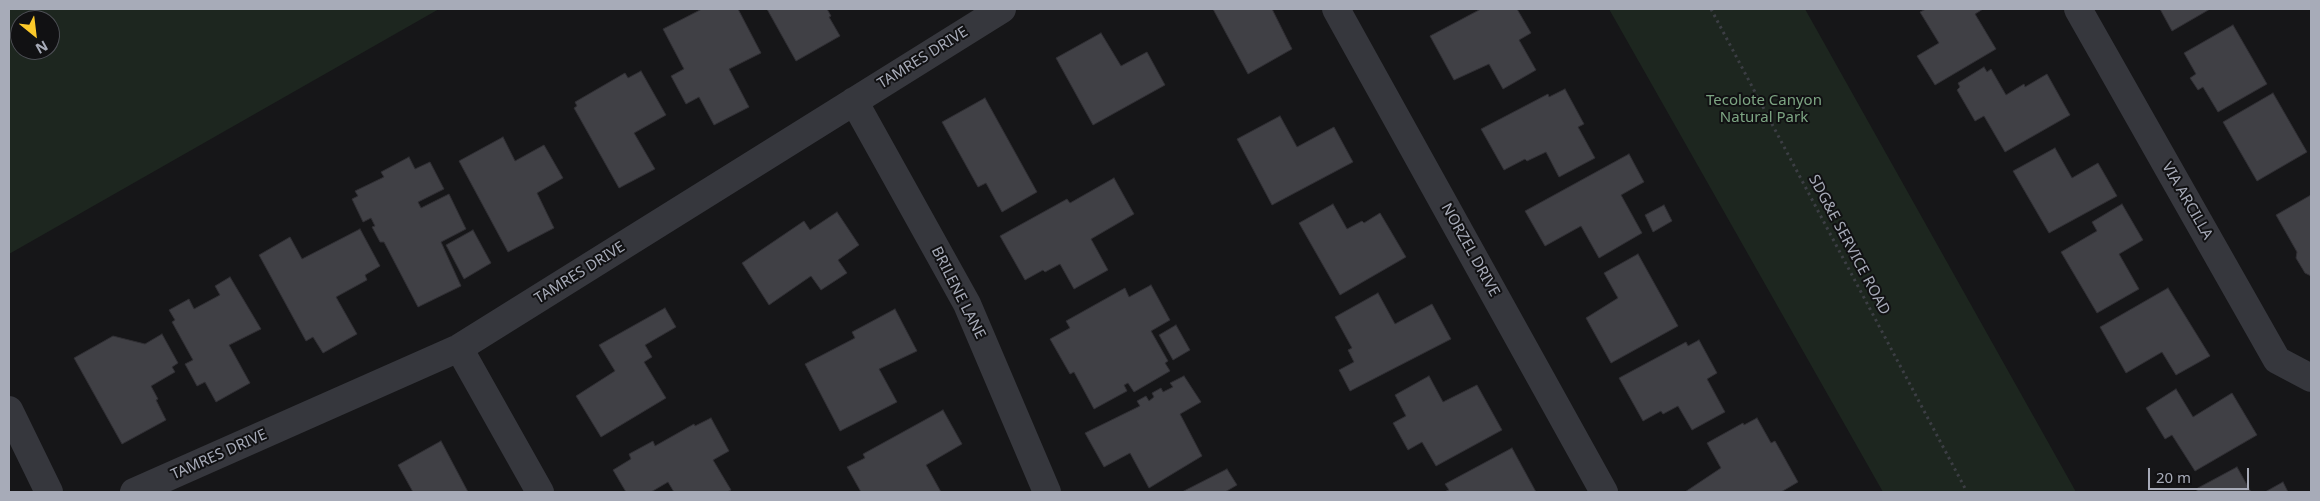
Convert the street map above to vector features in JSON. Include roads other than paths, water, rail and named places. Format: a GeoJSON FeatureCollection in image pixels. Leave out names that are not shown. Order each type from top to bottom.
{"type":"FeatureCollection","features":[{"type":"Feature","properties":{"kind":"street","name":"TAMRES DRIVE"},"geometry":{"type":"LineString","coordinates":[[134,492],[460,348],[1002,9]]}},
{"type":"Feature","properties":{"kind":"street","name":"NORZEL DRIVE"},"geometry":{"type":"LineString","coordinates":[[1336,9],[1604,492]]}},
{"type":"Feature","properties":{"kind":"street","name":"VIA ARCILLA"},"geometry":{"type":"LineString","coordinates":[[2078,9],[2277,360],[2311,378]]}},
{"type":"Feature","properties":{"kind":"street","name":"BRILENE LANE"},"geometry":{"type":"LineString","coordinates":[[854,101],[967,304],[1047,492]]}},
{"type":"Feature","properties":{"kind":"street"},"geometry":{"type":"LineString","coordinates":[[460,348],[540,492]]}},
{"type":"Feature","properties":{"kind":"street"},"geometry":{"type":"LineString","coordinates":[[9,410],[49,492]]}},
{"type":"Feature","properties":{"kind":"park label","name":"Tecolote Canyon Natural Park"},"geometry":{"type":"Point","coordinates":[1764,110]}}]}
